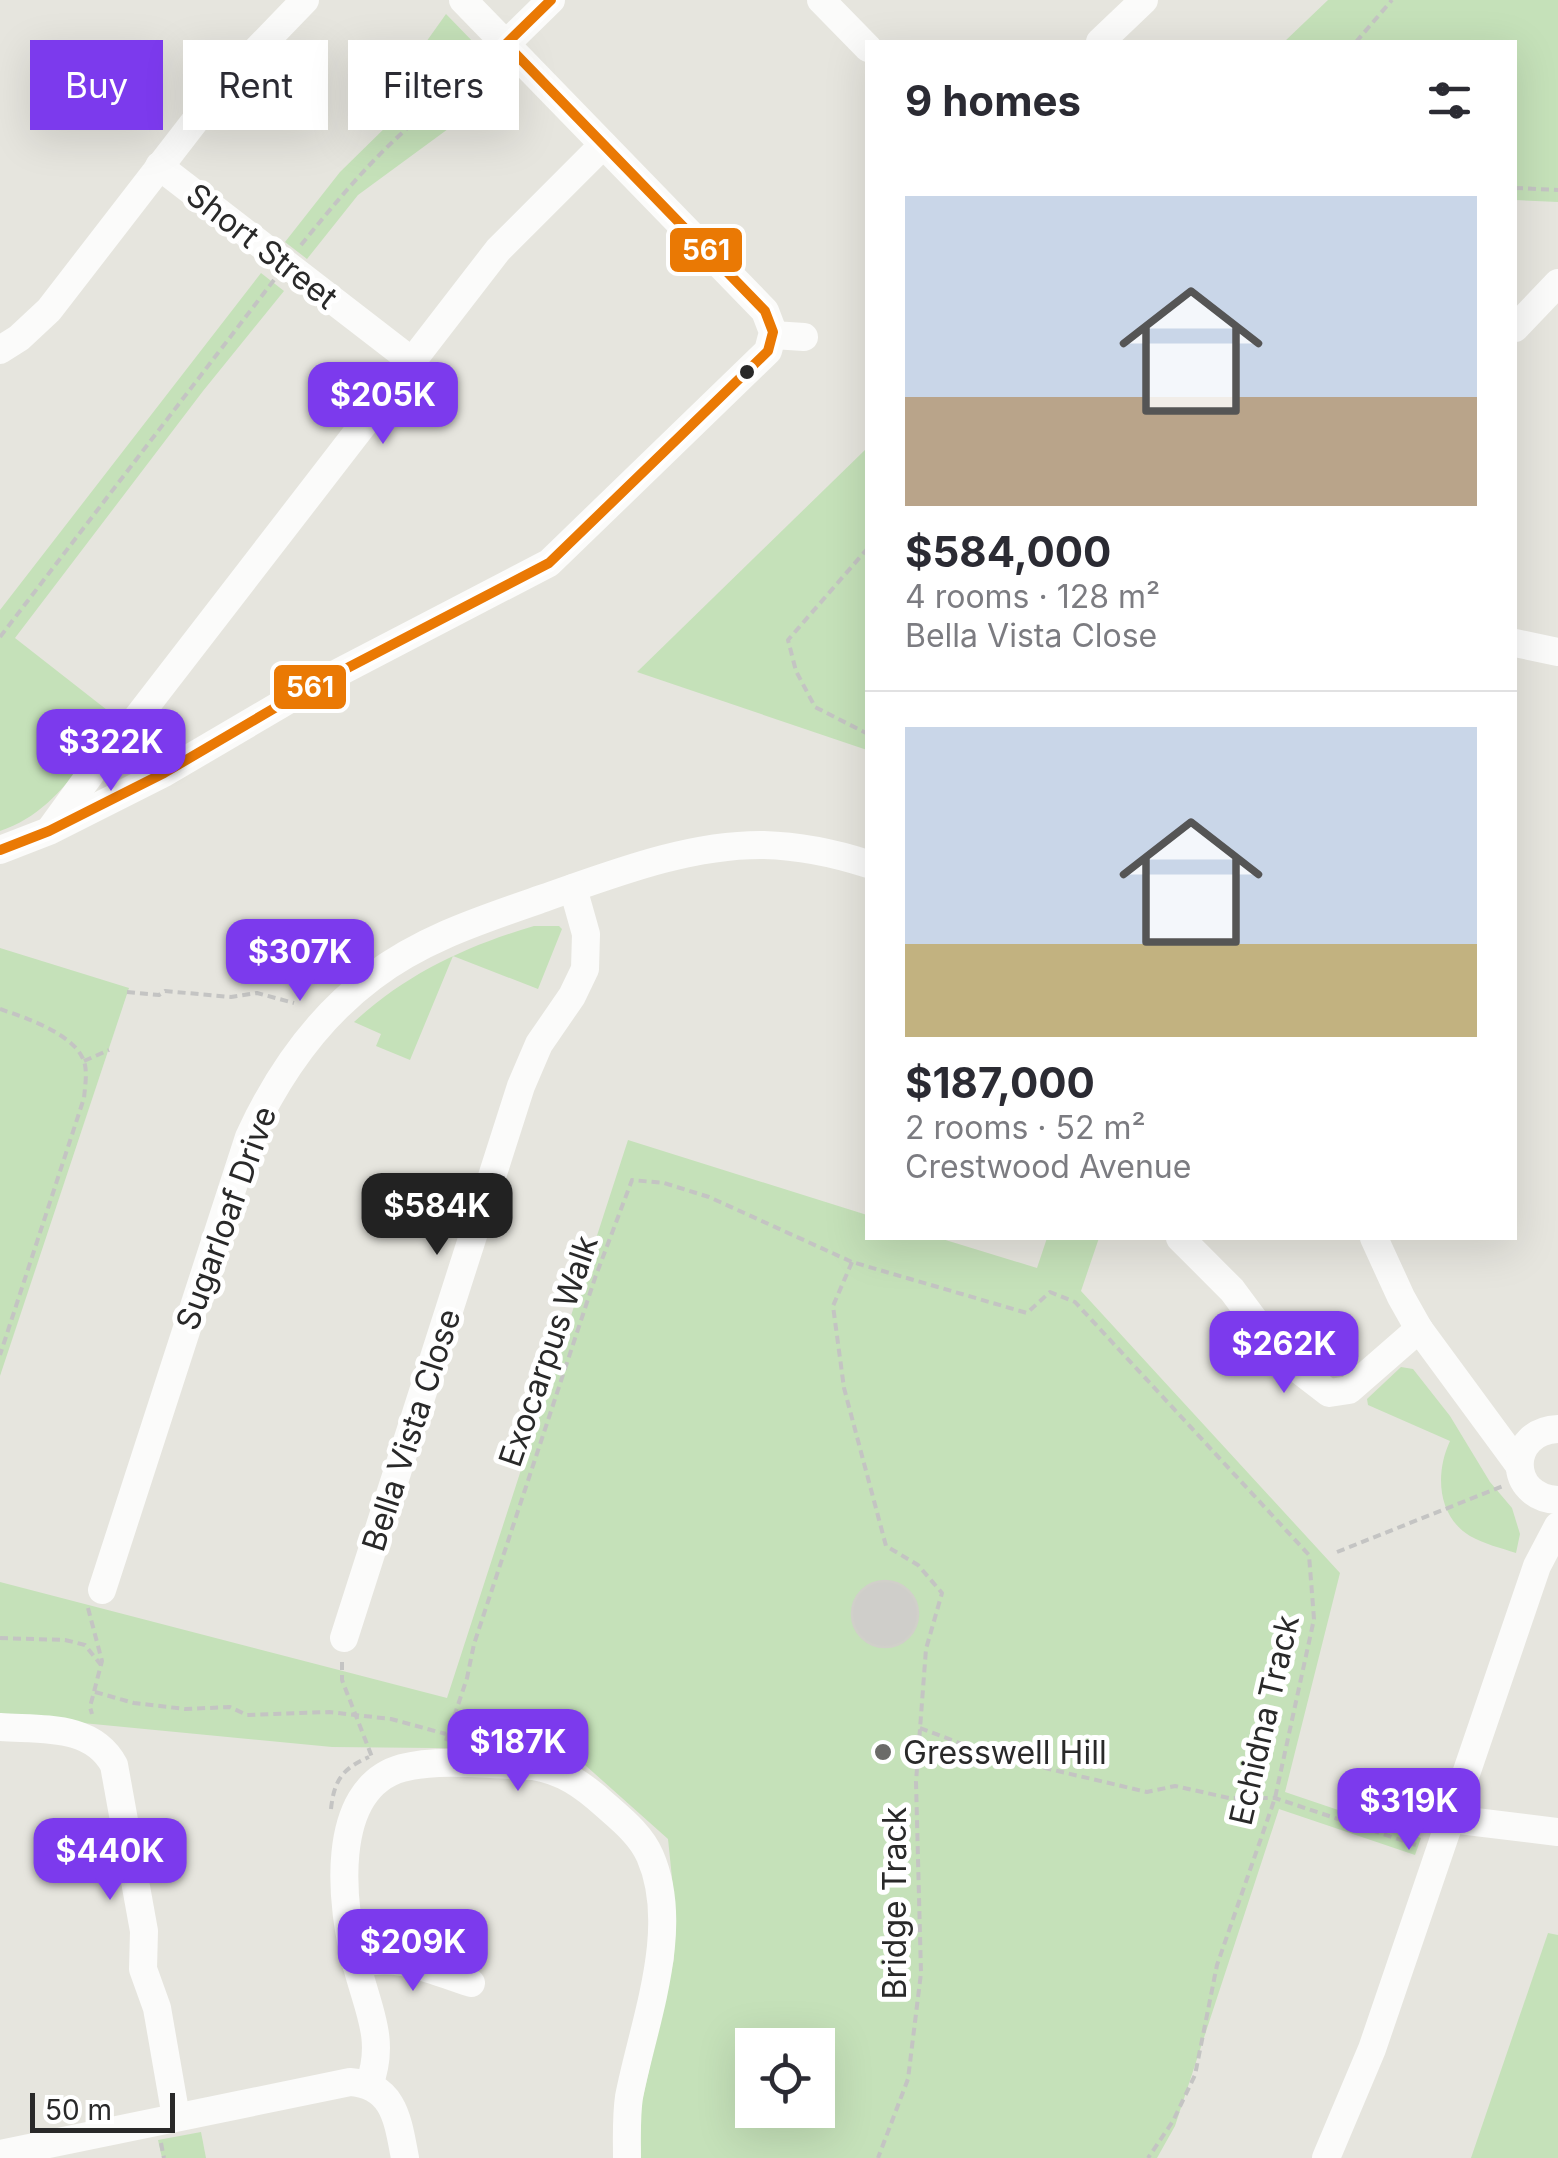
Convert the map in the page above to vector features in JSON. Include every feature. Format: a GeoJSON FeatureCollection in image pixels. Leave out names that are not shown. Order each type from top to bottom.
{"type":"FeatureCollection","features":[{"type":"Feature","properties":{"kind":"street"},"geometry":{"type":"LineString","coordinates":[[0,350],[49,310],[222,86],[305,0]]}},
{"type":"Feature","properties":{"kind":"street"},"geometry":{"type":"LineString","coordinates":[[463,0],[492,40]]}},
{"type":"Feature","properties":{"kind":"street"},"geometry":{"type":"LineString","coordinates":[[515,40],[551,0]]}},
{"type":"Feature","properties":{"kind":"street"},"geometry":{"type":"LineString","coordinates":[[821,0],[865,45]]}},
{"type":"Feature","properties":{"kind":"street"},"geometry":{"type":"LineString","coordinates":[[1102,40],[1144,0]]}},
{"type":"Feature","properties":{"kind":"street"},"geometry":{"type":"LineString","coordinates":[[0,850],[135,788],[307,689],[549,563],[768,351],[773,335],[765,311],[603,144],[519,69]]}},
{"type":"Feature","properties":{"kind":"street"},"geometry":{"type":"LineString","coordinates":[[49,830],[511,236],[603,144]]}},
{"type":"Feature","properties":{"kind":"street","name":"Short Street"},"geometry":{"type":"LineString","coordinates":[[159,166],[412,362]]}},
{"type":"Feature","properties":{"kind":"street"},"geometry":{"type":"LineString","coordinates":[[1517,326],[1558,283]]}},
{"type":"Feature","properties":{"kind":"street"},"geometry":{"type":"LineString","coordinates":[[773,335],[804,337]]}},
{"type":"Feature","properties":{"kind":"street"},"geometry":{"type":"LineString","coordinates":[[1517,643],[1558,652]]}},
{"type":"Feature","properties":{"kind":"street"},"geometry":{"type":"LineString","coordinates":[[134,723],[122,751],[135,788]]}},
{"type":"Feature","properties":{"kind":"street"},"geometry":{"type":"LineString","coordinates":[[88,776],[108,801]]}},
{"type":"Feature","properties":{"kind":"street","name":"Sugarloaf Drive"},"geometry":{"type":"LineString","coordinates":[[102,1590],[238,1166],[259,1114],[290,1063],[326,1016],[398,959],[464,926],[678,856],[737,846],[813,850],[865,863]]}},
{"type":"Feature","properties":{"kind":"street","name":"Bella Vista Close"},"geometry":{"type":"LineString","coordinates":[[344,1638],[521,1086],[539,1044],[572,996],[584,969],[586,934],[574,888]]}},
{"type":"Feature","properties":{"kind":"street"},"geometry":{"type":"LineString","coordinates":[[1182,1240],[1232,1290],[1281,1356],[1329,1394],[1348,1390],[1419,1329]]}},
{"type":"Feature","properties":{"kind":"street"},"geometry":{"type":"LineString","coordinates":[[1375,1240],[1419,1329],[1533,1484]]}},
{"type":"Feature","properties":{"kind":"street"},"geometry":{"type":"LineString","coordinates":[[1472,1397],[1512,1424],[1550,1424]]}},
{"type":"Feature","properties":{"kind":"street"},"geometry":{"type":"LineString","coordinates":[[1537,1566],[1540,1521],[1524,1446],[1550,1424]]}},
{"type":"Feature","properties":{"kind":"street"},"geometry":{"type":"LineString","coordinates":[[1326,2158],[1372,2048],[1537,1566],[1558,1526]]}},
{"type":"Feature","properties":{"kind":"street"},"geometry":{"type":"LineString","coordinates":[[0,1727],[75,1734],[92,1739],[108,1753],[118,1777],[144,1930],[143,1969],[157,2008],[168,2128]]}},
{"type":"Feature","properties":{"kind":"street"},"geometry":{"type":"LineString","coordinates":[[369,2084],[378,2050],[345,1910],[348,1844],[358,1804],[376,1767],[532,1766],[561,1774],[590,1791],[627,1824],[650,1856],[660,1902],[661,1950],[629,2098],[627,2158]]}},
{"type":"Feature","properties":{"kind":"street"},"geometry":{"type":"LineString","coordinates":[[1451,1818],[1558,1832]]}},
{"type":"Feature","properties":{"kind":"street"},"geometry":{"type":"LineString","coordinates":[[356,1964],[397,1959],[471,1983]]}},
{"type":"Feature","properties":{"kind":"street"},"geometry":{"type":"LineString","coordinates":[[0,2154],[168,2128],[342,2083],[369,2084],[391,2103],[406,2158]]}},
{"type":"Feature","properties":{"kind":"path"},"geometry":{"type":"LineString","coordinates":[[1358,40],[1392,0]]}},
{"type":"Feature","properties":{"kind":"path"},"geometry":{"type":"LineString","coordinates":[[296,252],[356,178],[403,130]]}},
{"type":"Feature","properties":{"kind":"path"},"geometry":{"type":"LineString","coordinates":[[1517,188],[1558,190]]}},
{"type":"Feature","properties":{"kind":"path"},"geometry":{"type":"LineString","coordinates":[[0,637],[277,276]]}},
{"type":"Feature","properties":{"kind":"path"},"geometry":{"type":"LineString","coordinates":[[865,551],[788,640],[796,671],[814,707],[865,732]]}},
{"type":"Feature","properties":{"kind":"path"},"geometry":{"type":"LineString","coordinates":[[127,992],[231,997],[257,993],[294,1003]]}},
{"type":"Feature","properties":{"kind":"path"},"geometry":{"type":"LineString","coordinates":[[0,1009],[64,1038],[80,1051],[84,1061],[84,1098],[0,1355]]}},
{"type":"Feature","properties":{"kind":"path"},"geometry":{"type":"LineString","coordinates":[[84,1061],[109,1050]]}},
{"type":"Feature","properties":{"kind":"path","name":"Exocarpus Walk"},"geometry":{"type":"LineString","coordinates":[[445,1764],[446,1734],[583,1314],[632,1180],[664,1183],[709,1197],[852,1262]]}},
{"type":"Feature","properties":{"kind":"path","name":"Bridge Track"},"geometry":{"type":"LineString","coordinates":[[852,1262],[832,1306],[844,1388],[872,1495],[886,1546],[918,1565],[942,1593],[926,1649],[916,1782],[921,1973],[908,2079],[878,2158]]}},
{"type":"Feature","properties":{"kind":"path","name":"Echidna Track"},"geometry":{"type":"LineString","coordinates":[[852,1262],[1028,1313],[1050,1292],[1075,1302],[1308,1555],[1314,1619],[1275,1798],[1216,1966],[1194,2075],[1173,2121],[1148,2158]]}},
{"type":"Feature","properties":{"kind":"path"},"geometry":{"type":"LineString","coordinates":[[1337,1552],[1533,1484]]}},
{"type":"Feature","properties":{"kind":"path"},"geometry":{"type":"LineString","coordinates":[[92,1739],[90,1706],[101,1666],[87,1603],[102,1590]]}},
{"type":"Feature","properties":{"kind":"path"},"geometry":{"type":"LineString","coordinates":[[0,1638],[65,1640],[85,1645],[101,1666]]}},
{"type":"Feature","properties":{"kind":"path"},"geometry":{"type":"LineString","coordinates":[[344,1638],[342,1680],[376,1767]]}},
{"type":"Feature","properties":{"kind":"path"},"geometry":{"type":"LineString","coordinates":[[95,1692],[134,1704],[185,1709],[230,1707],[248,1715],[329,1712],[391,1719],[446,1734]]}},
{"type":"Feature","properties":{"kind":"path"},"geometry":{"type":"LineString","coordinates":[[920,1728],[994,1756],[1147,1792],[1175,1786],[1229,1798],[1275,1798],[1440,1852]]}},
{"type":"Feature","properties":{"kind":"path"},"geometry":{"type":"LineString","coordinates":[[331,1812],[336,1782],[352,1763],[376,1767]]}},
{"type":"Feature","properties":{"kind":"path"},"geometry":{"type":"LineString","coordinates":[[164,2158],[168,2128]]}},
{"type":"Feature","properties":{"kind":"green space"},"geometry":{"type":"Polygon","coordinates":[[[1328,0],[1558,0],[1558,202],[1517,200],[1517,40],[1286,40],[1328,0]]]}},
{"type":"Feature","properties":{"kind":"green space"},"geometry":{"type":"Polygon","coordinates":[[[446,14],[471,40],[428,40],[446,14]]]}},
{"type":"Feature","properties":{"kind":"green space"},"geometry":{"type":"Polygon","coordinates":[[[383,130],[447,130],[358,195],[307,259],[285,242],[340,172],[383,130]]]}},
{"type":"Feature","properties":{"kind":"green space"},"geometry":{"type":"Polygon","coordinates":[[[261,273],[284,291],[15,638],[116,717],[52,799],[37,812],[0,831],[0,610],[261,273]]]}},
{"type":"Feature","properties":{"kind":"green space"},"geometry":{"type":"Polygon","coordinates":[[[865,450],[865,749],[637,672],[865,450]]]}},
{"type":"Feature","properties":{"kind":"green space"},"geometry":{"type":"Polygon","coordinates":[[[534,926],[562,929],[538,989],[453,956],[534,926]]]}},
{"type":"Feature","properties":{"kind":"green space"},"geometry":{"type":"Polygon","coordinates":[[[0,948],[129,988],[0,1376],[0,948]]]}},
{"type":"Feature","properties":{"kind":"green space"},"geometry":{"type":"Polygon","coordinates":[[[453,956],[410,1060],[376,1046],[381,1034],[354,1022],[394,990],[453,956]]]}},
{"type":"Feature","properties":{"kind":"green space"},"geometry":{"type":"Polygon","coordinates":[[[628,1140],[865,1214],[865,1240],[946,1240],[1037,1268],[1046,1240],[1098,1240],[1081,1291],[1340,1573],[1285,1792],[1421,1838],[1415,1855],[1279,1809],[1175,2126],[1157,2158],[634,2158],[634,2137],[674,1959],[674,1897],[668,1839],[585,1765],[523,1749],[332,1747],[0,1715],[0,1582],[447,1698],[628,1140]]]}},
{"type":"Feature","properties":{"kind":"green space"},"geometry":{"type":"Polygon","coordinates":[[[1401,1367],[1413,1369],[1450,1416],[1490,1482],[1512,1508],[1520,1534],[1516,1553],[1470,1536],[1451,1517],[1441,1480],[1450,1441],[1368,1405],[1367,1399],[1401,1367]]]}},
{"type":"Feature","properties":{"kind":"green space"},"geometry":{"type":"Polygon","coordinates":[[[1548,1933],[1558,1935],[1558,2158],[1471,2158],[1548,1933]]]}},
{"type":"Feature","properties":{"kind":"green space"},"geometry":{"type":"Polygon","coordinates":[[[201,2132],[206,2158],[162,2158],[158,2140],[201,2132]]]}},
{"type":"Feature","properties":{"kind":"building"},"geometry":{"type":"Polygon","coordinates":[[[885,1581],[909,1590],[918,1614],[909,1638],[885,1647],[861,1638],[852,1614],[861,1590],[885,1581]]]}},
{"type":"Feature","properties":{"kind":"transit line","name":"561"},"geometry":{"type":"LineString","coordinates":[[0,850],[49,831],[164,773],[307,689],[549,563],[768,351],[773,332],[765,311],[506,44],[551,0]]}},
{"type":"Feature","properties":{"kind":"place","name":"Gresswell Hill"},"geometry":{"type":"Point","coordinates":[883,1752]}}]}
